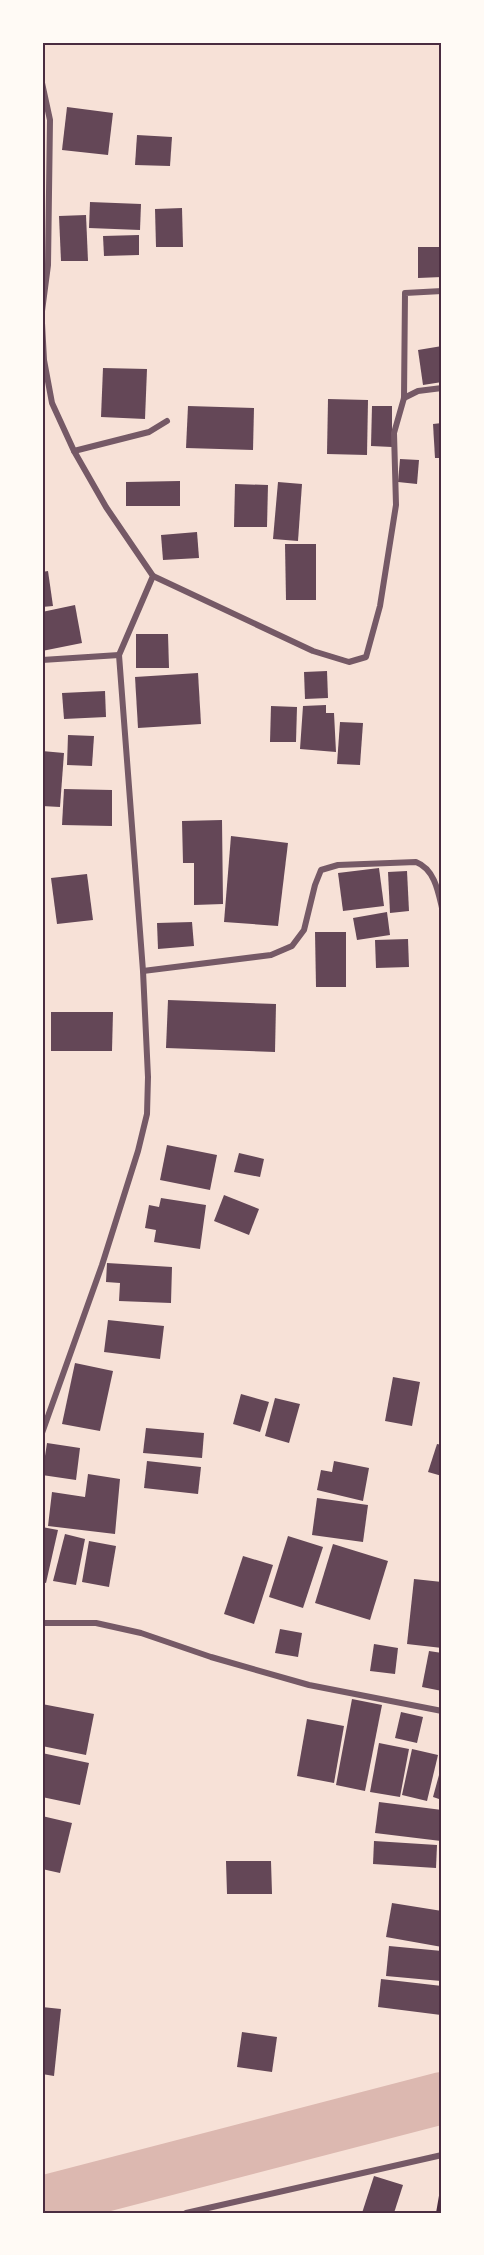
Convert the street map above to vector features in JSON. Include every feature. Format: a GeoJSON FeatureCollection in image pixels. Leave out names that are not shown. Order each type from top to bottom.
{"type":"FeatureCollection","features":[{"type":"Feature","properties":{"kind":"street"},"geometry":{"type":"LineString","coordinates":[[42,83],[50,120],[48,265],[42,311]]}},
{"type":"Feature","properties":{"kind":"street"},"geometry":{"type":"LineString","coordinates":[[42,323],[44,360],[52,403],[74,451],[106,507],[153,576],[313,651],[349,662],[366,657],[380,606],[396,505],[394,433],[404,398],[405,293],[442,291]]}},
{"type":"Feature","properties":{"kind":"street"},"geometry":{"type":"LineString","coordinates":[[404,398],[418,391],[442,388]]}},
{"type":"Feature","properties":{"kind":"street"},"geometry":{"type":"LineString","coordinates":[[74,451],[149,432],[167,421]]}},
{"type":"Feature","properties":{"kind":"street"},"geometry":{"type":"LineString","coordinates":[[42,1433],[102,1265],[138,1151],[147,1114],[148,1077],[143,971],[119,655],[153,576]]}},
{"type":"Feature","properties":{"kind":"street"},"geometry":{"type":"LineString","coordinates":[[42,660],[119,655]]}},
{"type":"Feature","properties":{"kind":"street"},"geometry":{"type":"LineString","coordinates":[[143,971],[271,955],[292,946],[304,930],[321,870],[339,865],[416,862],[425,866],[430,873],[442,908]]}},
{"type":"Feature","properties":{"kind":"street"},"geometry":{"type":"LineString","coordinates":[[42,1623],[96,1623],[141,1633],[211,1657],[309,1685],[442,1711]]}},
{"type":"Feature","properties":{"kind":"street"},"geometry":{"type":"LineString","coordinates":[[186,2213],[442,2155]]}},
{"type":"Feature","properties":{"kind":"path"},"geometry":{"type":"LineString","coordinates":[[438,2213],[442,2190]]}},
{"type":"Feature","properties":{"kind":"building"},"geometry":{"type":"Polygon","coordinates":[[[67,107],[113,113],[108,155],[62,150],[67,107]]]}},
{"type":"Feature","properties":{"kind":"building"},"geometry":{"type":"Polygon","coordinates":[[[137,135],[172,137],[170,166],[135,165],[137,135]]]}},
{"type":"Feature","properties":{"kind":"building"},"geometry":{"type":"Polygon","coordinates":[[[90,202],[141,204],[140,230],[89,228],[90,202]]]}},
{"type":"Feature","properties":{"kind":"building"},"geometry":{"type":"Polygon","coordinates":[[[182,208],[183,247],[156,247],[155,209],[182,208]]]}},
{"type":"Feature","properties":{"kind":"building"},"geometry":{"type":"Polygon","coordinates":[[[86,215],[88,261],[61,261],[59,216],[86,215]]]}},
{"type":"Feature","properties":{"kind":"building"},"geometry":{"type":"Polygon","coordinates":[[[139,235],[139,255],[104,256],[103,236],[139,235]]]}},
{"type":"Feature","properties":{"kind":"building"},"geometry":{"type":"Polygon","coordinates":[[[418,247],[442,247],[442,277],[418,278],[418,247]]]}},
{"type":"Feature","properties":{"kind":"building"},"geometry":{"type":"Polygon","coordinates":[[[442,346],[442,382],[423,385],[418,350],[442,346]]]}},
{"type":"Feature","properties":{"kind":"building"},"geometry":{"type":"Polygon","coordinates":[[[103,368],[147,369],[145,419],[101,417],[103,368]]]}},
{"type":"Feature","properties":{"kind":"building"},"geometry":{"type":"Polygon","coordinates":[[[328,399],[368,400],[367,455],[327,454],[328,399]]]}},
{"type":"Feature","properties":{"kind":"building"},"geometry":{"type":"Polygon","coordinates":[[[188,406],[254,408],[253,450],[186,448],[188,406]]]}},
{"type":"Feature","properties":{"kind":"building"},"geometry":{"type":"Polygon","coordinates":[[[372,406],[392,406],[392,447],[371,446],[372,406]]]}},
{"type":"Feature","properties":{"kind":"building"},"geometry":{"type":"Polygon","coordinates":[[[442,423],[442,458],[435,458],[433,424],[442,423]]]}},
{"type":"Feature","properties":{"kind":"building"},"geometry":{"type":"Polygon","coordinates":[[[400,459],[419,460],[417,484],[398,482],[400,459]]]}},
{"type":"Feature","properties":{"kind":"building"},"geometry":{"type":"Polygon","coordinates":[[[180,481],[180,506],[126,506],[126,482],[180,481]]]}},
{"type":"Feature","properties":{"kind":"building"},"geometry":{"type":"Polygon","coordinates":[[[278,482],[302,484],[298,541],[273,539],[278,482]]]}},
{"type":"Feature","properties":{"kind":"building"},"geometry":{"type":"Polygon","coordinates":[[[235,484],[268,485],[267,527],[234,527],[235,484]]]}},
{"type":"Feature","properties":{"kind":"building"},"geometry":{"type":"Polygon","coordinates":[[[197,532],[199,558],[163,560],[161,535],[197,532]]]}},
{"type":"Feature","properties":{"kind":"building"},"geometry":{"type":"Polygon","coordinates":[[[285,544],[316,544],[316,600],[286,600],[285,544]]]}},
{"type":"Feature","properties":{"kind":"building"},"geometry":{"type":"Polygon","coordinates":[[[48,571],[53,606],[42,607],[42,572],[48,571]]]}},
{"type":"Feature","properties":{"kind":"building"},"geometry":{"type":"Polygon","coordinates":[[[75,605],[82,643],[42,651],[42,612],[75,605]]]}},
{"type":"Feature","properties":{"kind":"building"},"geometry":{"type":"Polygon","coordinates":[[[136,634],[168,634],[169,668],[136,668],[136,634]]]}},
{"type":"Feature","properties":{"kind":"building"},"geometry":{"type":"Polygon","coordinates":[[[327,671],[328,698],[305,699],[304,672],[327,671]]]}},
{"type":"Feature","properties":{"kind":"building"},"geometry":{"type":"Polygon","coordinates":[[[198,673],[201,724],[138,728],[135,677],[198,673]]]}},
{"type":"Feature","properties":{"kind":"building"},"geometry":{"type":"Polygon","coordinates":[[[105,691],[106,717],[64,719],[62,693],[105,691]]]}},
{"type":"Feature","properties":{"kind":"building"},"geometry":{"type":"Polygon","coordinates":[[[326,705],[326,713],[334,713],[336,752],[300,749],[303,706],[326,705]]]}},
{"type":"Feature","properties":{"kind":"building"},"geometry":{"type":"Polygon","coordinates":[[[271,706],[297,707],[296,742],[270,742],[271,706]]]}},
{"type":"Feature","properties":{"kind":"building"},"geometry":{"type":"Polygon","coordinates":[[[340,722],[363,723],[360,765],[337,764],[340,722]]]}},
{"type":"Feature","properties":{"kind":"building"},"geometry":{"type":"Polygon","coordinates":[[[68,735],[94,736],[92,766],[67,765],[68,735]]]}},
{"type":"Feature","properties":{"kind":"building"},"geometry":{"type":"Polygon","coordinates":[[[42,751],[64,753],[60,807],[42,806],[42,751]]]}},
{"type":"Feature","properties":{"kind":"building"},"geometry":{"type":"Polygon","coordinates":[[[64,789],[112,790],[112,826],[62,825],[64,789]]]}},
{"type":"Feature","properties":{"kind":"building"},"geometry":{"type":"Polygon","coordinates":[[[222,820],[223,904],[194,905],[194,863],[183,863],[182,821],[222,820]]]}},
{"type":"Feature","properties":{"kind":"building"},"geometry":{"type":"Polygon","coordinates":[[[231,836],[288,843],[278,926],[224,922],[231,836]]]}},
{"type":"Feature","properties":{"kind":"building"},"geometry":{"type":"Polygon","coordinates":[[[379,868],[384,906],[343,911],[338,873],[379,868]]]}},
{"type":"Feature","properties":{"kind":"building"},"geometry":{"type":"Polygon","coordinates":[[[407,871],[409,911],[390,913],[388,872],[407,871]]]}},
{"type":"Feature","properties":{"kind":"building"},"geometry":{"type":"Polygon","coordinates":[[[87,874],[93,920],[57,924],[51,878],[87,874]]]}},
{"type":"Feature","properties":{"kind":"building"},"geometry":{"type":"Polygon","coordinates":[[[387,912],[390,935],[357,940],[353,918],[387,912]]]}},
{"type":"Feature","properties":{"kind":"building"},"geometry":{"type":"Polygon","coordinates":[[[192,922],[194,946],[158,949],[157,923],[192,922]]]}},
{"type":"Feature","properties":{"kind":"building"},"geometry":{"type":"Polygon","coordinates":[[[315,932],[346,932],[346,987],[316,987],[315,932]]]}},
{"type":"Feature","properties":{"kind":"building"},"geometry":{"type":"Polygon","coordinates":[[[408,939],[409,967],[376,968],[375,940],[408,939]]]}},
{"type":"Feature","properties":{"kind":"building"},"geometry":{"type":"Polygon","coordinates":[[[168,1000],[276,1004],[275,1052],[166,1048],[168,1000]]]}},
{"type":"Feature","properties":{"kind":"building"},"geometry":{"type":"Polygon","coordinates":[[[51,1012],[113,1012],[112,1051],[51,1051],[51,1012]]]}},
{"type":"Feature","properties":{"kind":"building"},"geometry":{"type":"Polygon","coordinates":[[[167,1145],[217,1155],[210,1190],[160,1180],[167,1145]]]}},
{"type":"Feature","properties":{"kind":"building"},"geometry":{"type":"Polygon","coordinates":[[[239,1153],[264,1159],[260,1177],[234,1172],[239,1153]]]}},
{"type":"Feature","properties":{"kind":"building"},"geometry":{"type":"Polygon","coordinates":[[[224,1195],[259,1209],[249,1235],[214,1221],[224,1195]]]}},
{"type":"Feature","properties":{"kind":"building"},"geometry":{"type":"Polygon","coordinates":[[[161,1198],[206,1205],[200,1249],[154,1242],[156,1230],[145,1228],[149,1205],[159,1207],[161,1198]]]}},
{"type":"Feature","properties":{"kind":"building"},"geometry":{"type":"Polygon","coordinates":[[[107,1263],[172,1267],[171,1303],[119,1301],[120,1283],[106,1282],[107,1263]]]}},
{"type":"Feature","properties":{"kind":"building"},"geometry":{"type":"Polygon","coordinates":[[[108,1320],[164,1326],[160,1359],[104,1352],[108,1320]]]}},
{"type":"Feature","properties":{"kind":"building"},"geometry":{"type":"Polygon","coordinates":[[[75,1363],[113,1371],[100,1431],[62,1424],[75,1363]]]}},
{"type":"Feature","properties":{"kind":"building"},"geometry":{"type":"Polygon","coordinates":[[[393,1377],[420,1382],[412,1426],[385,1421],[393,1377]]]}},
{"type":"Feature","properties":{"kind":"building"},"geometry":{"type":"Polygon","coordinates":[[[241,1394],[269,1402],[260,1432],[233,1424],[241,1394]]]}},
{"type":"Feature","properties":{"kind":"building"},"geometry":{"type":"Polygon","coordinates":[[[275,1398],[300,1404],[289,1443],[265,1436],[275,1398]]]}},
{"type":"Feature","properties":{"kind":"building"},"geometry":{"type":"Polygon","coordinates":[[[146,1428],[204,1433],[202,1458],[143,1453],[146,1428]]]}},
{"type":"Feature","properties":{"kind":"building"},"geometry":{"type":"Polygon","coordinates":[[[47,1443],[80,1448],[76,1480],[42,1475],[47,1443]]]}},
{"type":"Feature","properties":{"kind":"building"},"geometry":{"type":"Polygon","coordinates":[[[437,1444],[442,1445],[442,1476],[428,1472],[437,1444]]]}},
{"type":"Feature","properties":{"kind":"building"},"geometry":{"type":"Polygon","coordinates":[[[147,1461],[201,1467],[198,1494],[144,1488],[147,1461]]]}},
{"type":"Feature","properties":{"kind":"building"},"geometry":{"type":"Polygon","coordinates":[[[334,1461],[369,1468],[363,1501],[317,1490],[321,1470],[332,1472],[334,1461]]]}},
{"type":"Feature","properties":{"kind":"building"},"geometry":{"type":"Polygon","coordinates":[[[88,1474],[120,1479],[115,1534],[48,1526],[52,1492],[85,1497],[88,1474]]]}},
{"type":"Feature","properties":{"kind":"building"},"geometry":{"type":"Polygon","coordinates":[[[317,1498],[368,1505],[363,1542],[312,1535],[317,1498]]]}},
{"type":"Feature","properties":{"kind":"building"},"geometry":{"type":"Polygon","coordinates":[[[42,1527],[58,1530],[46,1583],[42,1582],[42,1527]]]}},
{"type":"Feature","properties":{"kind":"building"},"geometry":{"type":"Polygon","coordinates":[[[65,1534],[85,1539],[76,1585],[53,1581],[65,1534]]]}},
{"type":"Feature","properties":{"kind":"building"},"geometry":{"type":"Polygon","coordinates":[[[288,1536],[323,1547],[303,1608],[269,1597],[288,1536]]]}},
{"type":"Feature","properties":{"kind":"building"},"geometry":{"type":"Polygon","coordinates":[[[89,1541],[116,1546],[109,1587],[82,1582],[89,1541]]]}},
{"type":"Feature","properties":{"kind":"building"},"geometry":{"type":"Polygon","coordinates":[[[333,1544],[388,1561],[370,1620],[315,1603],[333,1544]]]}},
{"type":"Feature","properties":{"kind":"building"},"geometry":{"type":"Polygon","coordinates":[[[243,1556],[273,1565],[254,1624],[224,1614],[243,1556]]]}},
{"type":"Feature","properties":{"kind":"building"},"geometry":{"type":"Polygon","coordinates":[[[414,1579],[442,1582],[442,1648],[407,1644],[414,1579]]]}},
{"type":"Feature","properties":{"kind":"building"},"geometry":{"type":"Polygon","coordinates":[[[280,1629],[302,1633],[298,1657],[275,1653],[280,1629]]]}},
{"type":"Feature","properties":{"kind":"building"},"geometry":{"type":"Polygon","coordinates":[[[374,1644],[398,1648],[395,1674],[370,1671],[374,1644]]]}},
{"type":"Feature","properties":{"kind":"building"},"geometry":{"type":"Polygon","coordinates":[[[429,1651],[442,1653],[442,1691],[422,1687],[429,1651]]]}},
{"type":"Feature","properties":{"kind":"building"},"geometry":{"type":"Polygon","coordinates":[[[352,1699],[382,1705],[365,1791],[336,1785],[352,1699]]]}},
{"type":"Feature","properties":{"kind":"building"},"geometry":{"type":"Polygon","coordinates":[[[42,1704],[94,1714],[86,1755],[42,1746],[42,1704]]]}},
{"type":"Feature","properties":{"kind":"building"},"geometry":{"type":"Polygon","coordinates":[[[401,1712],[423,1717],[417,1743],[395,1738],[401,1712]]]}},
{"type":"Feature","properties":{"kind":"building"},"geometry":{"type":"Polygon","coordinates":[[[307,1719],[344,1726],[334,1783],[297,1776],[307,1719]]]}},
{"type":"Feature","properties":{"kind":"building"},"geometry":{"type":"Polygon","coordinates":[[[379,1743],[409,1749],[400,1797],[370,1792],[379,1743]]]}},
{"type":"Feature","properties":{"kind":"building"},"geometry":{"type":"Polygon","coordinates":[[[412,1749],[438,1755],[427,1801],[402,1795],[412,1749]]]}},
{"type":"Feature","properties":{"kind":"building"},"geometry":{"type":"Polygon","coordinates":[[[42,1753],[89,1763],[80,1805],[42,1797],[42,1753]]]}},
{"type":"Feature","properties":{"kind":"building"},"geometry":{"type":"Polygon","coordinates":[[[442,1764],[442,1800],[433,1797],[442,1764]]]}},
{"type":"Feature","properties":{"kind":"building"},"geometry":{"type":"Polygon","coordinates":[[[379,1802],[442,1810],[441,1841],[375,1833],[379,1802]]]}},
{"type":"Feature","properties":{"kind":"building"},"geometry":{"type":"Polygon","coordinates":[[[42,1816],[72,1823],[60,1873],[42,1869],[42,1816]]]}},
{"type":"Feature","properties":{"kind":"building"},"geometry":{"type":"Polygon","coordinates":[[[374,1841],[437,1845],[436,1868],[373,1864],[374,1841]]]}},
{"type":"Feature","properties":{"kind":"building"},"geometry":{"type":"Polygon","coordinates":[[[226,1861],[271,1861],[272,1894],[227,1894],[226,1861]]]}},
{"type":"Feature","properties":{"kind":"building"},"geometry":{"type":"Polygon","coordinates":[[[392,1903],[442,1911],[442,1947],[386,1937],[392,1903]]]}},
{"type":"Feature","properties":{"kind":"building"},"geometry":{"type":"Polygon","coordinates":[[[389,1946],[442,1951],[441,1981],[386,1976],[389,1946]]]}},
{"type":"Feature","properties":{"kind":"building"},"geometry":{"type":"Polygon","coordinates":[[[381,1979],[442,1986],[441,2015],[378,2007],[381,1979]]]}},
{"type":"Feature","properties":{"kind":"building"},"geometry":{"type":"Polygon","coordinates":[[[42,2007],[61,2009],[54,2076],[42,2074],[42,2007]]]}},
{"type":"Feature","properties":{"kind":"building"},"geometry":{"type":"Polygon","coordinates":[[[242,2032],[277,2037],[272,2072],[237,2067],[242,2032]]]}},
{"type":"Feature","properties":{"kind":"building"},"geometry":{"type":"Polygon","coordinates":[[[374,2176],[403,2185],[394,2213],[362,2213],[374,2176]]]}},
{"type":"Feature","properties":{"kind":"waterway"},"geometry":{"type":"LineString","coordinates":[[42,2202],[442,2098]]}}]}
